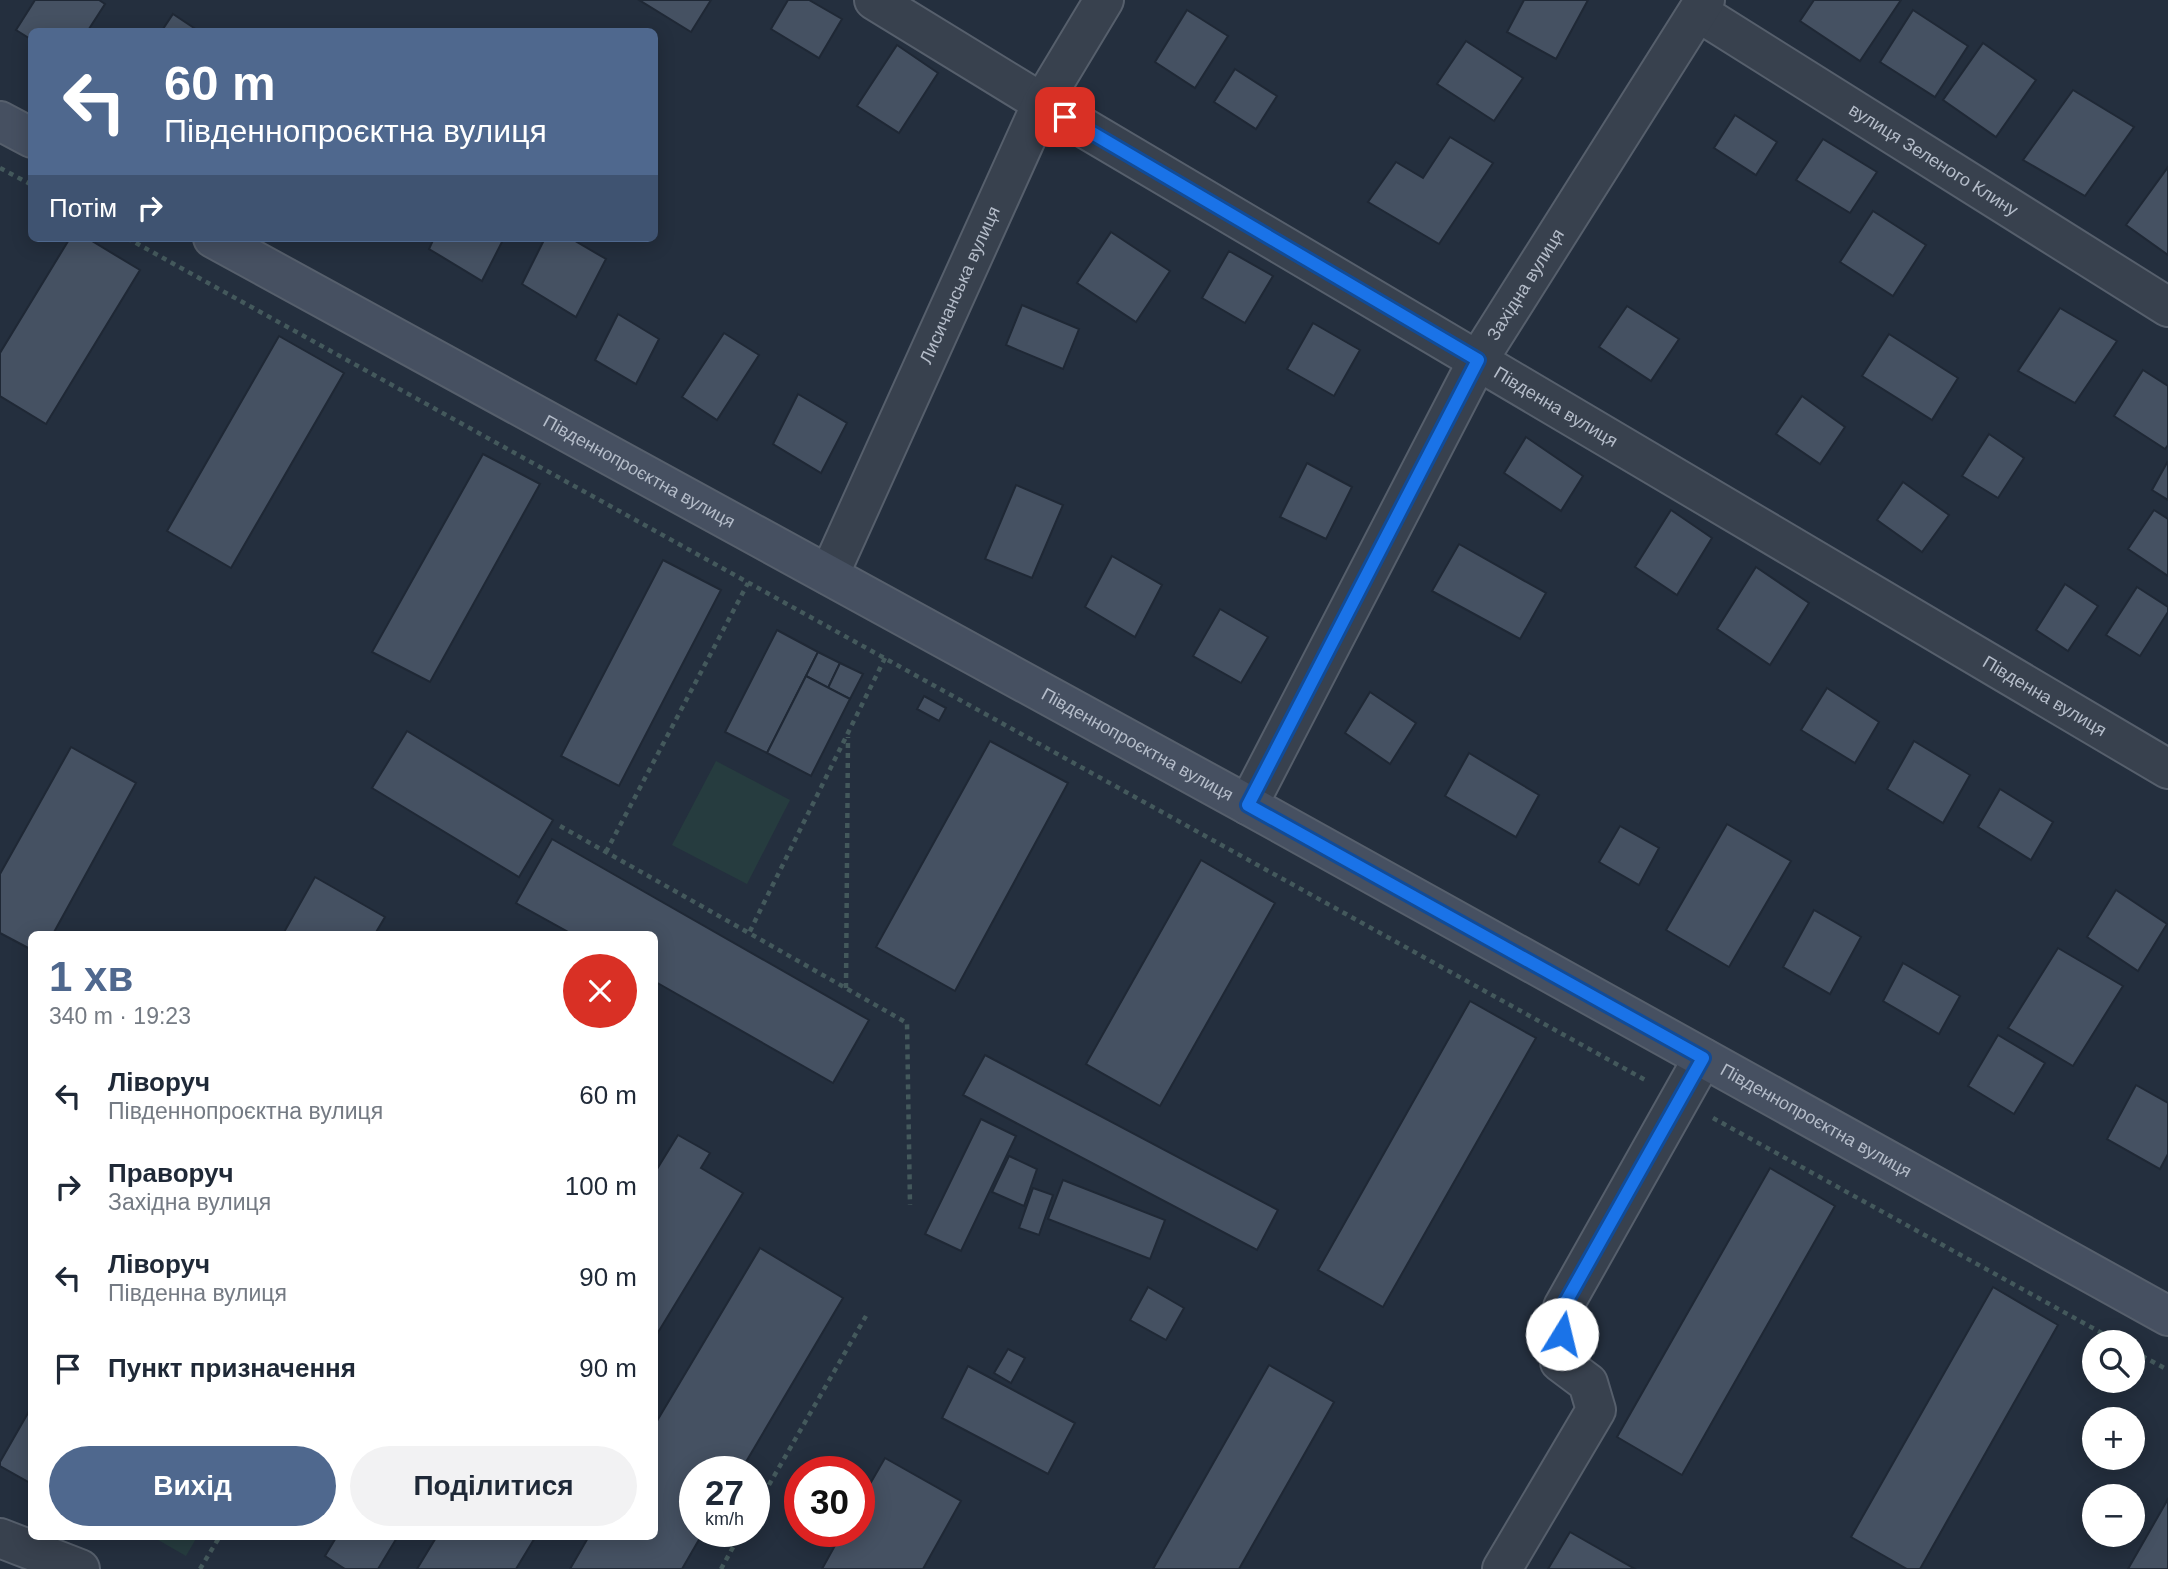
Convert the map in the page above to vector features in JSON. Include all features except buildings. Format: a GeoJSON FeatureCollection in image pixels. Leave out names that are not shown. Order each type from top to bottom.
{"type":"FeatureCollection","features":[{"type":"Feature","properties":{"kind":"main road"},"geometry":{"type":"LineString","coordinates":[[0,121],[28,136]]}},
{"type":"Feature","properties":{"kind":"main road","name":"Південнопроєктна вулиця"},"geometry":{"type":"LineString","coordinates":[[220,242],[1248,805],[2168,1316]]}},
{"type":"Feature","properties":{"kind":"street","name":"Південна вулиця"},"geometry":{"type":"LineString","coordinates":[[874,0],[1042,103],[2168,769]]}},
{"type":"Feature","properties":{"kind":"street","name":"Лисичанська вулиця"},"geometry":{"type":"LineString","coordinates":[[829,575],[1042,103],[1104,0]]}},
{"type":"Feature","properties":{"kind":"street","name":"вулиця Зеленого Клину"},"geometry":{"type":"LineString","coordinates":[[1702,6],[2168,307]]}},
{"type":"Feature","properties":{"kind":"street","name":"Західна вулиця"},"geometry":{"type":"LineString","coordinates":[[1248,805],[1478,360],[1702,6]]}},
{"type":"Feature","properties":{"kind":"street"},"geometry":{"type":"LineString","coordinates":[[1502,1569],[1596,1410],[1588,1383],[1560,1362],[1563,1307],[1703,1058]]}},
{"type":"Feature","properties":{"kind":"street"},"geometry":{"type":"LineString","coordinates":[[0,1538],[80,1569]]}},
{"type":"Feature","properties":{"kind":"path"},"geometry":{"type":"LineString","coordinates":[[0,168],[28,183]]}},
{"type":"Feature","properties":{"kind":"path"},"geometry":{"type":"LineString","coordinates":[[134,242],[1654,1085]]}},
{"type":"Feature","properties":{"kind":"path"},"geometry":{"type":"LineString","coordinates":[[606,852],[748,583]]}},
{"type":"Feature","properties":{"kind":"path"},"geometry":{"type":"LineString","coordinates":[[749,933],[885,658]]}},
{"type":"Feature","properties":{"kind":"path"},"geometry":{"type":"LineString","coordinates":[[846,989],[848,733]]}},
{"type":"Feature","properties":{"kind":"path"},"geometry":{"type":"LineString","coordinates":[[560,826],[906,1023],[910,1205]]}},
{"type":"Feature","properties":{"kind":"path"},"geometry":{"type":"LineString","coordinates":[[1703,1112],[2096,1330]]}},
{"type":"Feature","properties":{"kind":"path"},"geometry":{"type":"LineString","coordinates":[[770,1483],[866,1316]]}},
{"type":"Feature","properties":{"kind":"path"},"geometry":{"type":"LineString","coordinates":[[2145,1358],[2168,1370]]}},
{"type":"Feature","properties":{"kind":"path"},"geometry":{"type":"LineString","coordinates":[[200,1569],[218,1540]]}},
{"type":"Feature","properties":{"kind":"path"},"geometry":{"type":"LineString","coordinates":[[721,1569],[734,1547]]}},
{"type":"Feature","properties":{"kind":"green space"},"geometry":{"type":"Polygon","coordinates":[[[716,761],[790,800],[747,884],[672,845],[716,761]]]}},
{"type":"Feature","properties":{"kind":"green space"},"geometry":{"type":"Polygon","coordinates":[[[158,1540],[195,1540],[186,1556],[158,1540]]]}},
{"type":"Feature","properties":{"kind":"route"},"geometry":{"type":"LineString","coordinates":[[1065,117],[1478,360],[1248,805],[1703,1058],[1563,1307],[1562,1334]]}}]}
